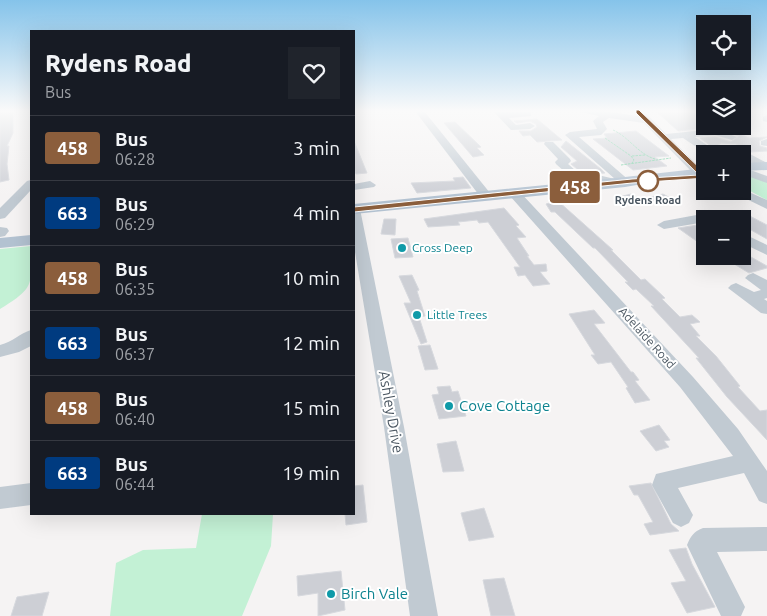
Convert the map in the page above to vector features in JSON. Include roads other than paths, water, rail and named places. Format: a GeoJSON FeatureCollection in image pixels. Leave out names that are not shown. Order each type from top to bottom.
{"type":"FeatureCollection","features":[{"type":"Feature","properties":{"kind":"main road"},"geometry":{"type":"LineString","coordinates":[[751,170],[766,171]]}},
{"type":"Feature","properties":{"kind":"main road"},"geometry":{"type":"LineString","coordinates":[[355,209],[584,184],[696,175]]}},
{"type":"Feature","properties":{"kind":"main road"},"geometry":{"type":"LineString","coordinates":[[1,236],[30,240]]}},
{"type":"Feature","properties":{"kind":"street"},"geometry":{"type":"LineString","coordinates":[[441,140],[486,196]]}},
{"type":"Feature","properties":{"kind":"street"},"geometry":{"type":"LineString","coordinates":[[576,140],[623,182]]}},
{"type":"Feature","properties":{"kind":"street"},"geometry":{"type":"LineString","coordinates":[[666,140],[696,168]]}},
{"type":"Feature","properties":{"kind":"street"},"geometry":{"type":"LineString","coordinates":[[667,140],[696,167]]}},
{"type":"Feature","properties":{"kind":"street"},"geometry":{"type":"LineString","coordinates":[[549,144],[570,160],[560,162],[584,184]]}},
{"type":"Feature","properties":{"kind":"street"},"geometry":{"type":"LineString","coordinates":[[751,161],[766,171]]}},
{"type":"Feature","properties":{"kind":"street"},"geometry":{"type":"LineString","coordinates":[[4,211],[30,184]]}},
{"type":"Feature","properties":{"kind":"street"},"geometry":{"type":"LineString","coordinates":[[355,187],[370,185]]}},
{"type":"Feature","properties":{"kind":"street","name":"Adelaide Road"},"geometry":{"type":"LineString","coordinates":[[514,193],[681,376],[735,440],[767,493]]}},
{"type":"Feature","properties":{"kind":"street"},"geometry":{"type":"LineString","coordinates":[[751,197],[767,205]]}},
{"type":"Feature","properties":{"kind":"street"},"geometry":{"type":"LineString","coordinates":[[4,211],[27,206]]}},
{"type":"Feature","properties":{"kind":"street","name":"Ashley Drive"},"geometry":{"type":"LineString","coordinates":[[355,214],[394,427],[424,616]]}},
{"type":"Feature","properties":{"kind":"street"},"geometry":{"type":"LineString","coordinates":[[664,224],[696,219]]}},
{"type":"Feature","properties":{"kind":"street"},"geometry":{"type":"LineString","coordinates":[[751,242],[767,251]]}},
{"type":"Feature","properties":{"kind":"street"},"geometry":{"type":"LineString","coordinates":[[752,278],[767,287]]}},
{"type":"Feature","properties":{"kind":"street"},"geometry":{"type":"LineString","coordinates":[[736,288],[759,296],[767,308]]}},
{"type":"Feature","properties":{"kind":"street"},"geometry":{"type":"LineString","coordinates":[[0,351],[23,344],[30,337]]}},
{"type":"Feature","properties":{"kind":"street"},"geometry":{"type":"LineString","coordinates":[[681,515],[663,485],[664,481],[750,462]]}},
{"type":"Feature","properties":{"kind":"street"},"geometry":{"type":"LineString","coordinates":[[0,498],[30,494]]}},
{"type":"Feature","properties":{"kind":"street"},"geometry":{"type":"LineString","coordinates":[[731,607],[700,545],[703,540],[767,539]]}},
{"type":"Feature","properties":{"kind":"place","name":"Rydens Road"},"geometry":{"type":"Point","coordinates":[648,181]}},
{"type":"Feature","properties":{"kind":"place","name":"Cross Deep"},"geometry":{"type":"Point","coordinates":[402,248]}},
{"type":"Feature","properties":{"kind":"place","name":"Little Trees"},"geometry":{"type":"Point","coordinates":[417,315]}},
{"type":"Feature","properties":{"kind":"place","name":"Cove Cottage"},"geometry":{"type":"Point","coordinates":[449,406]}},
{"type":"Feature","properties":{"kind":"place","name":"Birch Vale"},"geometry":{"type":"Point","coordinates":[331,594]}}]}
